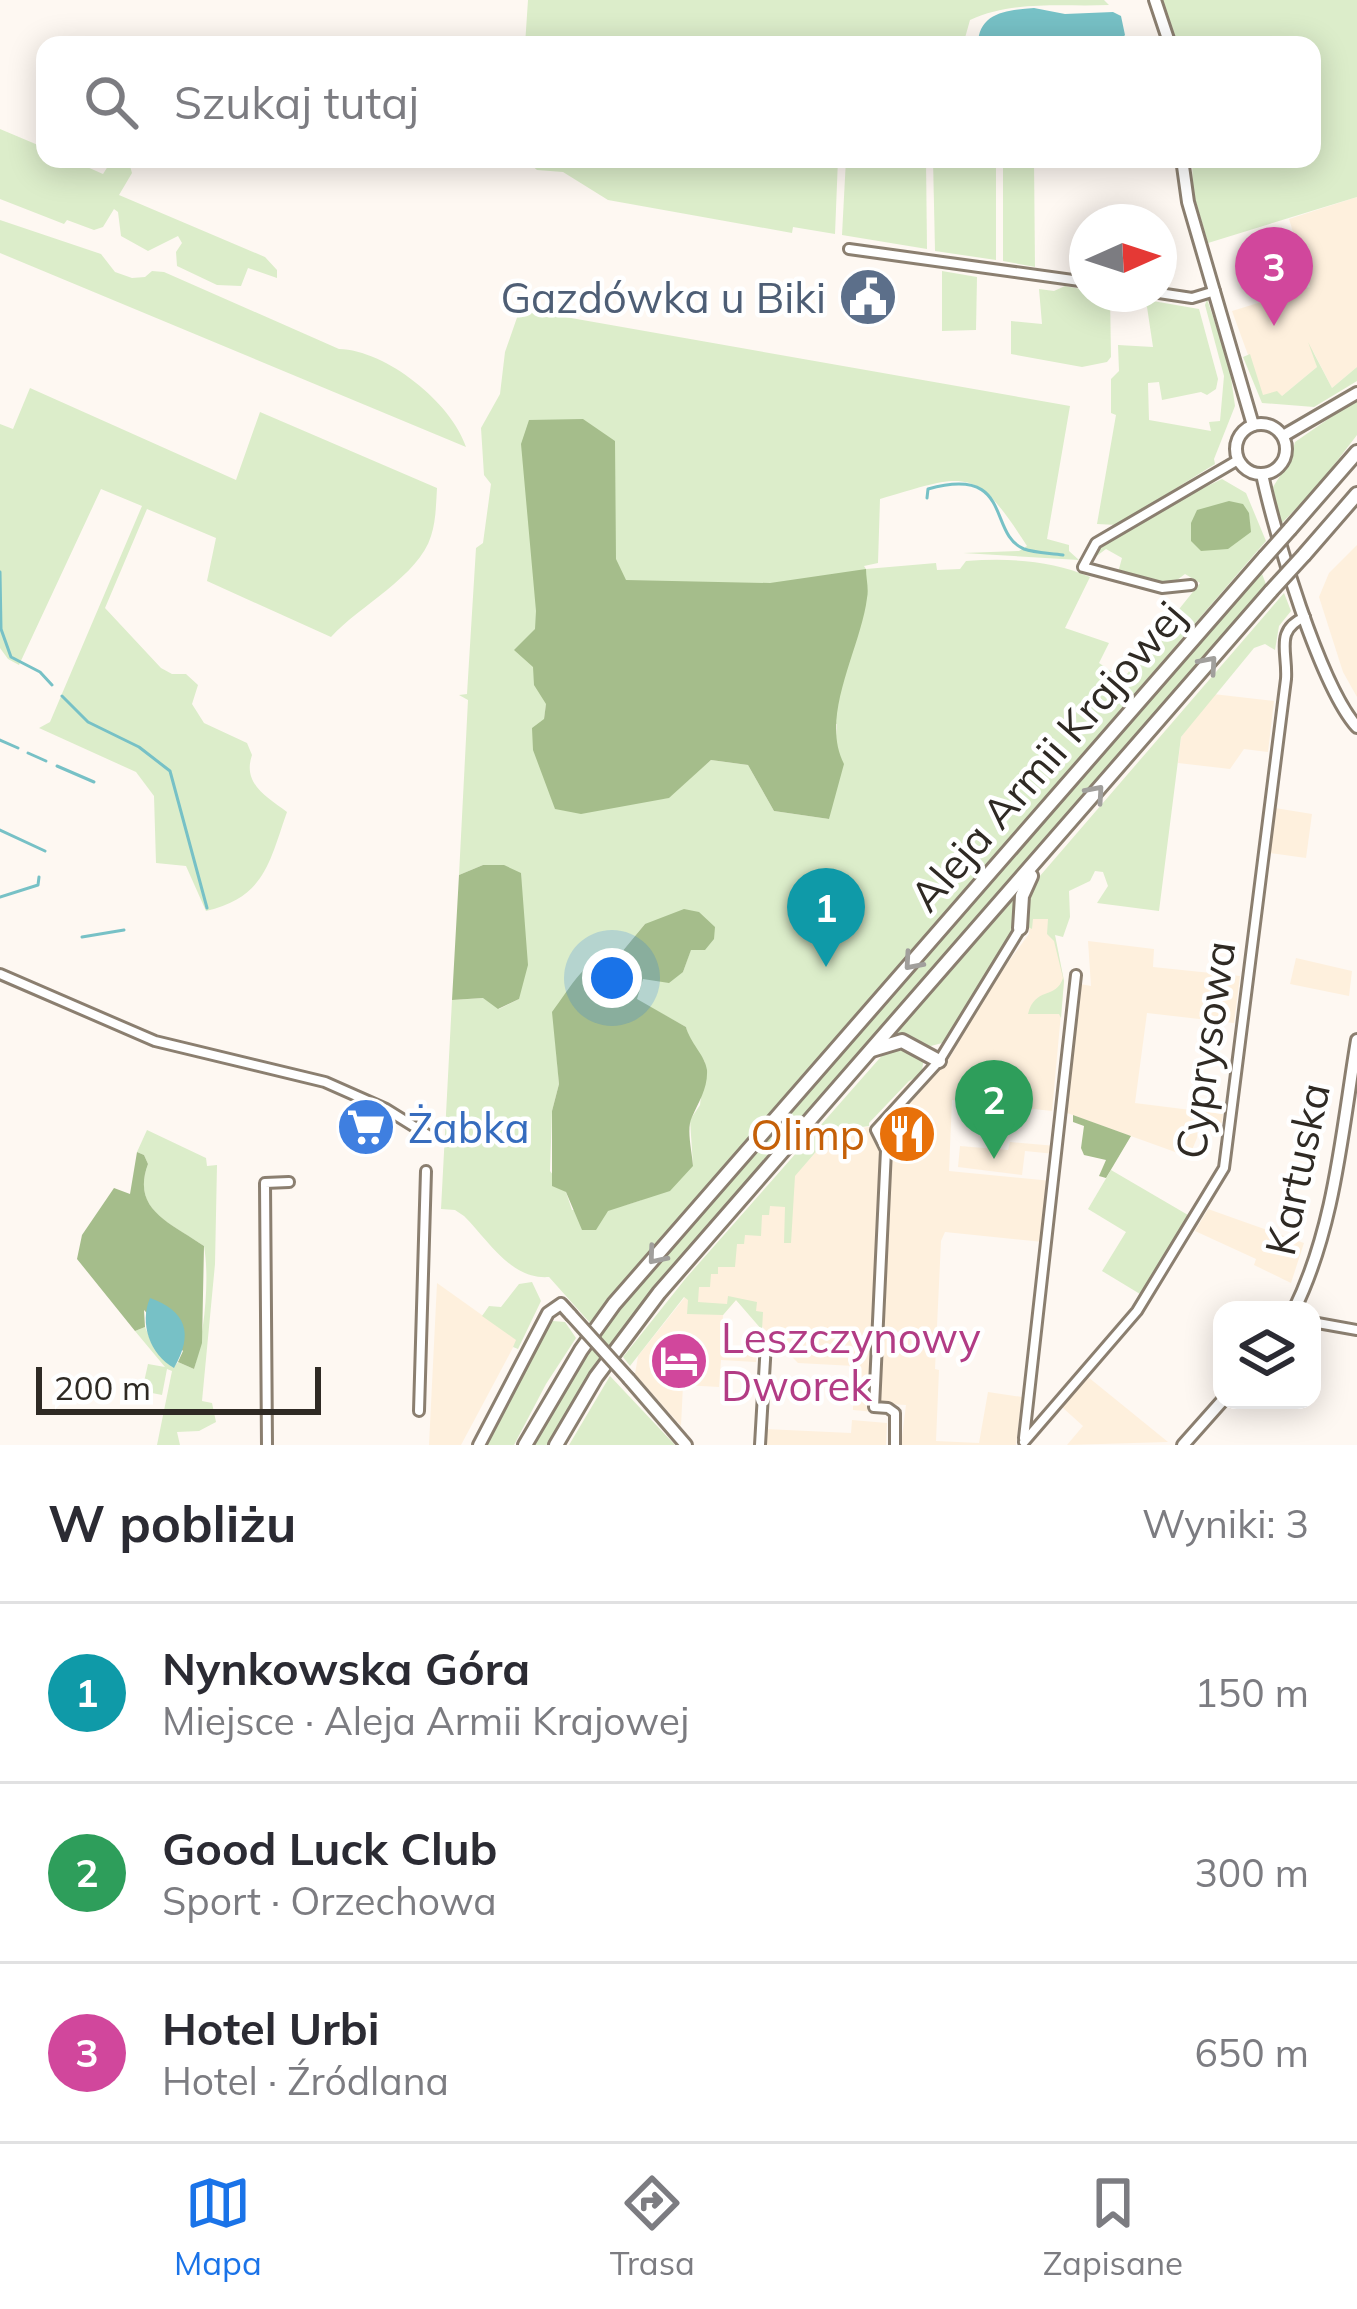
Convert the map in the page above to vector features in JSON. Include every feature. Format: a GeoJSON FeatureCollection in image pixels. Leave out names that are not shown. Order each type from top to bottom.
{"type":"FeatureCollection","features":[{"type":"Feature","properties":{"kind":"main road","name":"Aleja Armii Krajowej"},"geometry":{"type":"LineString","coordinates":[[525,1445],[614,1304],[1357,452]]}},
{"type":"Feature","properties":{"kind":"main road","name":"Aleja Armii Krajowej"},"geometry":{"type":"LineString","coordinates":[[556,1445],[638,1319],[1357,494]]}},
{"type":"Feature","properties":{"kind":"main road"},"geometry":{"type":"LineString","coordinates":[[1020,928],[1023,892],[1047,849]]}},
{"type":"Feature","properties":{"kind":"main road"},"geometry":{"type":"LineString","coordinates":[[871,1050],[902,1041],[939,1061]]}},
{"type":"Feature","properties":{"kind":"street"},"geometry":{"type":"LineString","coordinates":[[1155,0],[1167,36]]}},
{"type":"Feature","properties":{"kind":"street"},"geometry":{"type":"LineString","coordinates":[[1183,168],[1188,202],[1252,425]]}},
{"type":"Feature","properties":{"kind":"street"},"geometry":{"type":"LineString","coordinates":[[848,249],[1069,280]]}},
{"type":"Feature","properties":{"kind":"street"},"geometry":{"type":"LineString","coordinates":[[1177,296],[1192,298],[1215,291]]}},
{"type":"Feature","properties":{"kind":"street"},"geometry":{"type":"LineString","coordinates":[[1282,436],[1357,393]]}},
{"type":"Feature","properties":{"kind":"street"},"geometry":{"type":"LineString","coordinates":[[1252,425],[1273,427],[1282,436],[1286,449],[1274,470],[1248,471],[1238,460],[1237,439],[1252,425]]}},
{"type":"Feature","properties":{"kind":"street"},"geometry":{"type":"LineString","coordinates":[[1191,585],[1162,588],[1083,567],[1096,543],[1238,460]]}},
{"type":"Feature","properties":{"kind":"street"},"geometry":{"type":"LineString","coordinates":[[1262,474],[1276,530],[1330,685],[1357,727]]}},
{"type":"Feature","properties":{"kind":"street","name":"Cyprysowa"},"geometry":{"type":"LineString","coordinates":[[1023,1443],[1137,1311],[1224,1168],[1286,679],[1283,638],[1289,626],[1306,617]]}},
{"type":"Feature","properties":{"kind":"street"},"geometry":{"type":"LineString","coordinates":[[895,1445],[895,1413],[874,1407],[886,1150],[877,1130],[939,1061],[1020,928]]}},
{"type":"Feature","properties":{"kind":"street"},"geometry":{"type":"LineString","coordinates":[[0,974],[155,1041],[337,1086],[430,1137]]}},
{"type":"Feature","properties":{"kind":"street"},"geometry":{"type":"LineString","coordinates":[[1023,1443],[1076,974]]}},
{"type":"Feature","properties":{"kind":"street","name":"Kartuska"},"geometry":{"type":"LineString","coordinates":[[1298,1301],[1327,1215],[1357,1040]]}},
{"type":"Feature","properties":{"kind":"street"},"geometry":{"type":"LineString","coordinates":[[419,1411],[426,1171]]}},
{"type":"Feature","properties":{"kind":"street"},"geometry":{"type":"LineString","coordinates":[[267,1445],[265,1184],[289,1182]]}},
{"type":"Feature","properties":{"kind":"street"},"geometry":{"type":"LineString","coordinates":[[479,1445],[548,1313],[561,1304],[686,1445]]}},
{"type":"Feature","properties":{"kind":"street"},"geometry":{"type":"LineString","coordinates":[[1321,1324],[1357,1330]]}},
{"type":"Feature","properties":{"kind":"street"},"geometry":{"type":"LineString","coordinates":[[760,1445],[766,1343]]}},
{"type":"Feature","properties":{"kind":"street"},"geometry":{"type":"LineString","coordinates":[[1183,1445],[1215,1409]]}},
{"type":"Feature","properties":{"kind":"shaded area"},"geometry":{"type":"Polygon","coordinates":[[[1357,197],[1357,367],[1332,388],[1313,351],[1317,367],[1282,396],[1263,396],[1232,311],[1310,287],[1289,219],[1357,197]]]}},
{"type":"Feature","properties":{"kind":"shaded area"},"geometry":{"type":"Polygon","coordinates":[[[1357,545],[1357,697],[1343,672],[1319,597],[1329,573],[1357,545]]]}},
{"type":"Feature","properties":{"kind":"shaded area"},"geometry":{"type":"Polygon","coordinates":[[[1213,694],[1274,701],[1268,752],[1244,749],[1230,769],[1178,763],[1181,737],[1213,694]]]}},
{"type":"Feature","properties":{"kind":"shaded area"},"geometry":{"type":"Polygon","coordinates":[[[1275,808],[1312,814],[1306,858],[1270,853],[1275,808]]]}},
{"type":"Feature","properties":{"kind":"shaded area"},"geometry":{"type":"Polygon","coordinates":[[[1050,913],[1064,981],[1052,1111],[952,1100],[949,1171],[1052,1181],[1043,1242],[945,1232],[941,1241],[936,1441],[979,1443],[988,1392],[1022,1397],[1016,1445],[901,1445],[906,1405],[887,1404],[886,1413],[853,1410],[854,1366],[798,1363],[736,1300],[723,1315],[721,1350],[757,1353],[756,1362],[721,1360],[719,1387],[683,1385],[681,1426],[635,1374],[638,1356],[835,1131],[870,1127],[910,1081],[946,1064],[997,977],[1029,934],[1030,914],[1050,913]]]}},
{"type":"Feature","properties":{"kind":"shaded area"},"geometry":{"type":"Polygon","coordinates":[[[1088,941],[1154,949],[1153,967],[1240,976],[1234,1023],[1147,1013],[1135,1103],[1223,1114],[1222,1123],[1198,1117],[1197,1138],[1189,1157],[1067,1113],[1080,984],[1091,986],[1088,941]]]}},
{"type":"Feature","properties":{"kind":"shaded area"},"geometry":{"type":"Polygon","coordinates":[[[1296,958],[1352,971],[1349,996],[1290,984],[1296,958]]]}},
{"type":"Feature","properties":{"kind":"shaded area"},"geometry":{"type":"Polygon","coordinates":[[[1010,1142],[1056,1146],[1055,1154],[1025,1151],[1022,1175],[958,1167],[960,1146],[1008,1150],[1010,1142]]]}},
{"type":"Feature","properties":{"kind":"shaded area"},"geometry":{"type":"Polygon","coordinates":[[[1208,1209],[1304,1243],[1291,1283],[1254,1265],[1256,1259],[1195,1231],[1208,1209]]]}},
{"type":"Feature","properties":{"kind":"shaded area"},"geometry":{"type":"Polygon","coordinates":[[[437,1283],[517,1340],[461,1445],[429,1445],[437,1283]]]}},
{"type":"Feature","properties":{"kind":"shaded area"},"geometry":{"type":"Polygon","coordinates":[[[1088,1377],[1168,1442],[1067,1445],[1083,1426],[1062,1407],[1088,1377]]]}},
{"type":"Feature","properties":{"kind":"shaded area"},"geometry":{"type":"Polygon","coordinates":[[[852,1420],[887,1423],[886,1445],[765,1445],[765,1429],[851,1433],[852,1420]]]}},
{"type":"Feature","properties":{"kind":"green space"},"geometry":{"type":"Polygon","coordinates":[[[528,0],[1104,0],[1109,5],[1003,10],[970,20],[966,36],[526,36],[528,0]]]}},
{"type":"Feature","properties":{"kind":"green space"},"geometry":{"type":"Polygon","coordinates":[[[1160,0],[1357,0],[1357,197],[1208,243],[1193,192],[1192,168],[1321,168],[1321,36],[1174,36],[1160,0]]]}},
{"type":"Feature","properties":{"kind":"green space"},"geometry":{"type":"Polygon","coordinates":[[[0,129],[36,144],[36,168],[89,168],[103,174],[107,168],[131,168],[119,195],[265,257],[277,270],[277,278],[248,268],[241,286],[217,285],[177,266],[176,252],[182,243],[178,236],[148,251],[121,236],[114,209],[103,227],[94,230],[67,220],[64,224],[0,199],[0,129]]]}},
{"type":"Feature","properties":{"kind":"green space"},"geometry":{"type":"Polygon","coordinates":[[[838,168],[835,234],[793,227],[792,233],[608,200],[563,172],[537,170],[838,168]]]}},
{"type":"Feature","properties":{"kind":"green space"},"geometry":{"type":"Polygon","coordinates":[[[846,168],[926,168],[927,249],[842,235],[846,168]]]}},
{"type":"Feature","properties":{"kind":"green space"},"geometry":{"type":"Polygon","coordinates":[[[933,168],[996,168],[996,260],[935,251],[933,168]]]}},
{"type":"Feature","properties":{"kind":"green space"},"geometry":{"type":"Polygon","coordinates":[[[1003,168],[1034,168],[1035,267],[1003,261],[1003,168]]]}},
{"type":"Feature","properties":{"kind":"green space"},"geometry":{"type":"Polygon","coordinates":[[[0,220],[101,254],[115,272],[132,278],[164,272],[339,349],[377,359],[432,397],[466,447],[0,253],[0,220]]]}},
{"type":"Feature","properties":{"kind":"green space"},"geometry":{"type":"Polygon","coordinates":[[[942,271],[977,277],[976,330],[942,331],[942,271]]]}},
{"type":"Feature","properties":{"kind":"green space"},"geometry":{"type":"Polygon","coordinates":[[[1069,287],[1069,312],[1110,312],[1111,357],[1107,362],[1082,367],[1011,354],[1011,321],[1042,324],[1039,289],[1069,287]]]}},
{"type":"Feature","properties":{"kind":"green space"},"geometry":{"type":"Polygon","coordinates":[[[1207,299],[1229,364],[1235,406],[1215,464],[1117,525],[1097,524],[1116,415],[1111,413],[1111,379],[1119,371],[1118,345],[1153,347],[1148,312],[1177,312],[1177,305],[1199,309],[1218,379],[1216,389],[1207,395],[1201,392],[1162,400],[1159,382],[1148,383],[1149,420],[1211,431],[1209,422],[1220,421],[1224,376],[1207,299]]]}},
{"type":"Feature","properties":{"kind":"green space"},"geometry":{"type":"Polygon","coordinates":[[[520,309],[1070,406],[1047,539],[1069,545],[1079,560],[963,553],[1019,551],[1027,546],[981,489],[951,481],[880,499],[878,563],[864,566],[936,563],[937,570],[960,569],[966,561],[1014,560],[1090,577],[1065,628],[1109,643],[1099,663],[1123,679],[1200,583],[1185,574],[1173,583],[1117,576],[1122,558],[1106,549],[1094,558],[1099,549],[1161,508],[1222,479],[1246,493],[1266,541],[591,1324],[549,1277],[512,1266],[464,1216],[441,1209],[452,1000],[484,998],[499,1009],[519,999],[504,865],[483,865],[459,875],[468,700],[459,695],[467,694],[476,548],[483,543],[491,484],[484,475],[481,428],[500,394],[505,352],[520,309]],[[546,705],[555,809],[668,798],[711,760],[748,765],[774,811],[829,819],[837,724],[546,705]],[[645,924],[621,953],[589,964],[553,1012],[559,1084],[552,1111],[550,1171],[566,1192],[572,1210],[638,1201],[666,1187],[693,1165],[690,1120],[700,1105],[705,1062],[690,1042],[686,1027],[637,1000],[643,979],[683,972],[691,949],[645,924]]]}},
{"type":"Feature","properties":{"kind":"green space"},"geometry":{"type":"Polygon","coordinates":[[[1308,342],[1332,388],[1357,367],[1357,381],[1314,407],[1262,403],[1243,357],[1250,354],[1263,395],[1277,391],[1282,396],[1317,367],[1308,342]]]}},
{"type":"Feature","properties":{"kind":"green space"},"geometry":{"type":"Polygon","coordinates":[[[30,388],[236,480],[260,412],[437,488],[434,524],[424,551],[331,637],[207,581],[216,538],[147,509],[105,608],[161,668],[186,674],[198,685],[192,704],[204,723],[247,743],[253,782],[287,812],[262,875],[226,905],[206,911],[186,866],[156,863],[154,796],[136,772],[39,728],[50,722],[142,506],[101,489],[19,665],[0,648],[0,424],[13,429],[30,388]]]}},
{"type":"Feature","properties":{"kind":"green space"},"geometry":{"type":"Polygon","coordinates":[[[1357,399],[1357,435],[1280,525],[1273,487],[1295,442],[1357,399]]]}},
{"type":"Feature","properties":{"kind":"green space"},"geometry":{"type":"Polygon","coordinates":[[[583,419],[615,441],[616,559],[626,580],[770,583],[866,569],[868,595],[839,704],[836,725],[844,764],[829,819],[774,811],[748,765],[711,760],[669,798],[581,814],[555,809],[533,750],[532,728],[544,719],[546,704],[534,685],[533,667],[514,650],[535,629],[536,611],[521,444],[529,420],[583,419]]]}},
{"type":"Feature","properties":{"kind":"green space"},"geometry":{"type":"Polygon","coordinates":[[[1229,501],[1243,504],[1251,532],[1228,549],[1201,551],[1191,541],[1197,510],[1229,501]]]}},
{"type":"Feature","properties":{"kind":"green space"},"geometry":{"type":"Polygon","coordinates":[[[1261,571],[1267,587],[625,1324],[549,1445],[532,1445],[579,1362],[663,1256],[1261,571]]]}},
{"type":"Feature","properties":{"kind":"green space"},"geometry":{"type":"Polygon","coordinates":[[[1284,593],[1291,611],[1279,626],[1275,650],[1265,644],[1254,648],[1181,737],[1159,911],[1097,903],[1108,886],[1103,872],[1095,871],[1090,881],[1069,891],[1070,917],[1063,937],[1055,935],[1064,981],[1061,1018],[1059,1014],[1028,1014],[1035,1000],[1056,989],[1063,978],[1054,941],[1047,934],[1048,919],[1033,919],[1032,929],[1028,927],[1025,901],[1033,884],[1284,593]]]}},
{"type":"Feature","properties":{"kind":"green space"},"geometry":{"type":"Polygon","coordinates":[[[483,865],[504,865],[521,873],[528,965],[519,999],[498,1009],[483,998],[452,1000],[459,875],[483,865]]]}},
{"type":"Feature","properties":{"kind":"green space"},"geometry":{"type":"Polygon","coordinates":[[[1014,899],[1013,932],[946,1042],[927,1047],[894,1036],[1014,899]]]}},
{"type":"Feature","properties":{"kind":"green space"},"geometry":{"type":"Polygon","coordinates":[[[684,909],[699,912],[715,927],[714,939],[705,950],[691,950],[683,972],[669,983],[643,979],[637,999],[686,1027],[706,1065],[706,1083],[689,1128],[693,1166],[670,1191],[608,1211],[596,1230],[582,1230],[566,1192],[552,1186],[552,1111],[559,1084],[552,1012],[590,965],[621,953],[645,924],[684,909]]]}},
{"type":"Feature","properties":{"kind":"green space"},"geometry":{"type":"Polygon","coordinates":[[[904,1046],[924,1059],[921,1075],[909,1081],[869,1126],[834,1131],[795,1176],[791,1243],[784,1243],[785,1207],[770,1206],[769,1215],[762,1215],[761,1236],[745,1235],[744,1244],[737,1244],[735,1267],[718,1267],[718,1274],[711,1274],[710,1287],[699,1287],[698,1302],[727,1304],[728,1296],[757,1302],[756,1311],[763,1312],[762,1330],[736,1300],[723,1315],[687,1314],[684,1297],[630,1366],[623,1357],[686,1278],[886,1051],[904,1046]]]}},
{"type":"Feature","properties":{"kind":"green space"},"geometry":{"type":"Polygon","coordinates":[[[1073,1115],[1131,1136],[1106,1178],[1099,1176],[1106,1160],[1084,1155],[1084,1126],[1073,1122],[1073,1115]]]}},
{"type":"Feature","properties":{"kind":"green space"},"geometry":{"type":"Polygon","coordinates":[[[147,1130],[206,1158],[207,1166],[217,1165],[215,1264],[202,1401],[212,1403],[216,1422],[199,1431],[177,1432],[180,1445],[157,1445],[172,1371],[167,1369],[162,1395],[142,1391],[148,1364],[165,1367],[135,1331],[145,1327],[152,1343],[174,1367],[178,1362],[194,1369],[205,1308],[206,1260],[204,1246],[166,1222],[149,1204],[144,1180],[148,1164],[137,1152],[147,1130]]]}},
{"type":"Feature","properties":{"kind":"green space"},"geometry":{"type":"Polygon","coordinates":[[[137,1152],[148,1164],[144,1180],[149,1204],[204,1246],[202,1343],[194,1369],[178,1362],[183,1351],[144,1310],[145,1327],[135,1331],[77,1259],[82,1235],[114,1188],[130,1194],[137,1152]]]}},
{"type":"Feature","properties":{"kind":"green space"},"geometry":{"type":"Polygon","coordinates":[[[1111,1170],[1188,1215],[1140,1294],[1102,1271],[1126,1232],[1088,1209],[1111,1170]]]}},
{"type":"Feature","properties":{"kind":"green space"},"geometry":{"type":"Polygon","coordinates":[[[532,1282],[541,1301],[518,1349],[513,1347],[516,1340],[482,1316],[489,1306],[501,1307],[519,1284],[532,1282]]]}},
{"type":"Feature","properties":{"kind":"green space"},"geometry":{"type":"Polygon","coordinates":[[[553,1321],[565,1322],[576,1338],[514,1445],[486,1445],[540,1333],[553,1321]]]}},
{"type":"Feature","properties":{"kind":"green space"},"geometry":{"type":"Polygon","coordinates":[[[610,1376],[675,1445],[569,1445],[610,1376]]]}},
{"type":"Feature","properties":{"kind":"water"},"geometry":{"type":"Polygon","coordinates":[[[1034,8],[1065,14],[1113,12],[1121,16],[1125,35],[979,36],[989,19],[1034,8]]]}},
{"type":"Feature","properties":{"kind":"water"},"geometry":{"type":"Polygon","coordinates":[[[150,1298],[172,1310],[183,1325],[184,1344],[174,1368],[149,1338],[150,1298]]]}},
{"type":"Feature","properties":{"kind":"waterway"},"geometry":{"type":"LineString","coordinates":[[927,498],[928,489],[974,486],[994,504],[1013,541],[1024,549],[1063,555]]}},
{"type":"Feature","properties":{"kind":"waterway"},"geometry":{"type":"LineString","coordinates":[[0,572],[1,629],[11,657],[40,672],[52,685]]}},
{"type":"Feature","properties":{"kind":"waterway"},"geometry":{"type":"LineString","coordinates":[[62,696],[88,722],[139,747],[170,771],[207,908]]}},
{"type":"Feature","properties":{"kind":"waterway"},"geometry":{"type":"LineString","coordinates":[[0,740],[18,748]]}},
{"type":"Feature","properties":{"kind":"waterway"},"geometry":{"type":"LineString","coordinates":[[28,753],[46,761]]}},
{"type":"Feature","properties":{"kind":"waterway"},"geometry":{"type":"LineString","coordinates":[[57,766],[94,782]]}},
{"type":"Feature","properties":{"kind":"waterway"},"geometry":{"type":"LineString","coordinates":[[0,830],[45,851]]}},
{"type":"Feature","properties":{"kind":"waterway"},"geometry":{"type":"LineString","coordinates":[[0,897],[38,885],[39,877]]}},
{"type":"Feature","properties":{"kind":"waterway"},"geometry":{"type":"LineString","coordinates":[[82,937],[124,930]]}},
{"type":"Feature","properties":{"kind":"place","name":"Gazdówka u Biki"},"geometry":{"type":"Point","coordinates":[868,297]}},
{"type":"Feature","properties":{"kind":"place","name":"Hotel Urbi"},"geometry":{"type":"Point","coordinates":[1274,326]}},
{"type":"Feature","properties":{"kind":"place","name":"Nynkowska Góra"},"geometry":{"type":"Point","coordinates":[826,967]}},
{"type":"Feature","properties":{"kind":"place","name":"Żabka"},"geometry":{"type":"Point","coordinates":[366,1127]}},
{"type":"Feature","properties":{"kind":"place","name":"Olimp"},"geometry":{"type":"Point","coordinates":[907,1134]}},
{"type":"Feature","properties":{"kind":"place","name":"Good Luck Club"},"geometry":{"type":"Point","coordinates":[994,1159]}},
{"type":"Feature","properties":{"kind":"place","name":"Leszczynowy Dworek"},"geometry":{"type":"Point","coordinates":[679,1361]}}]}
